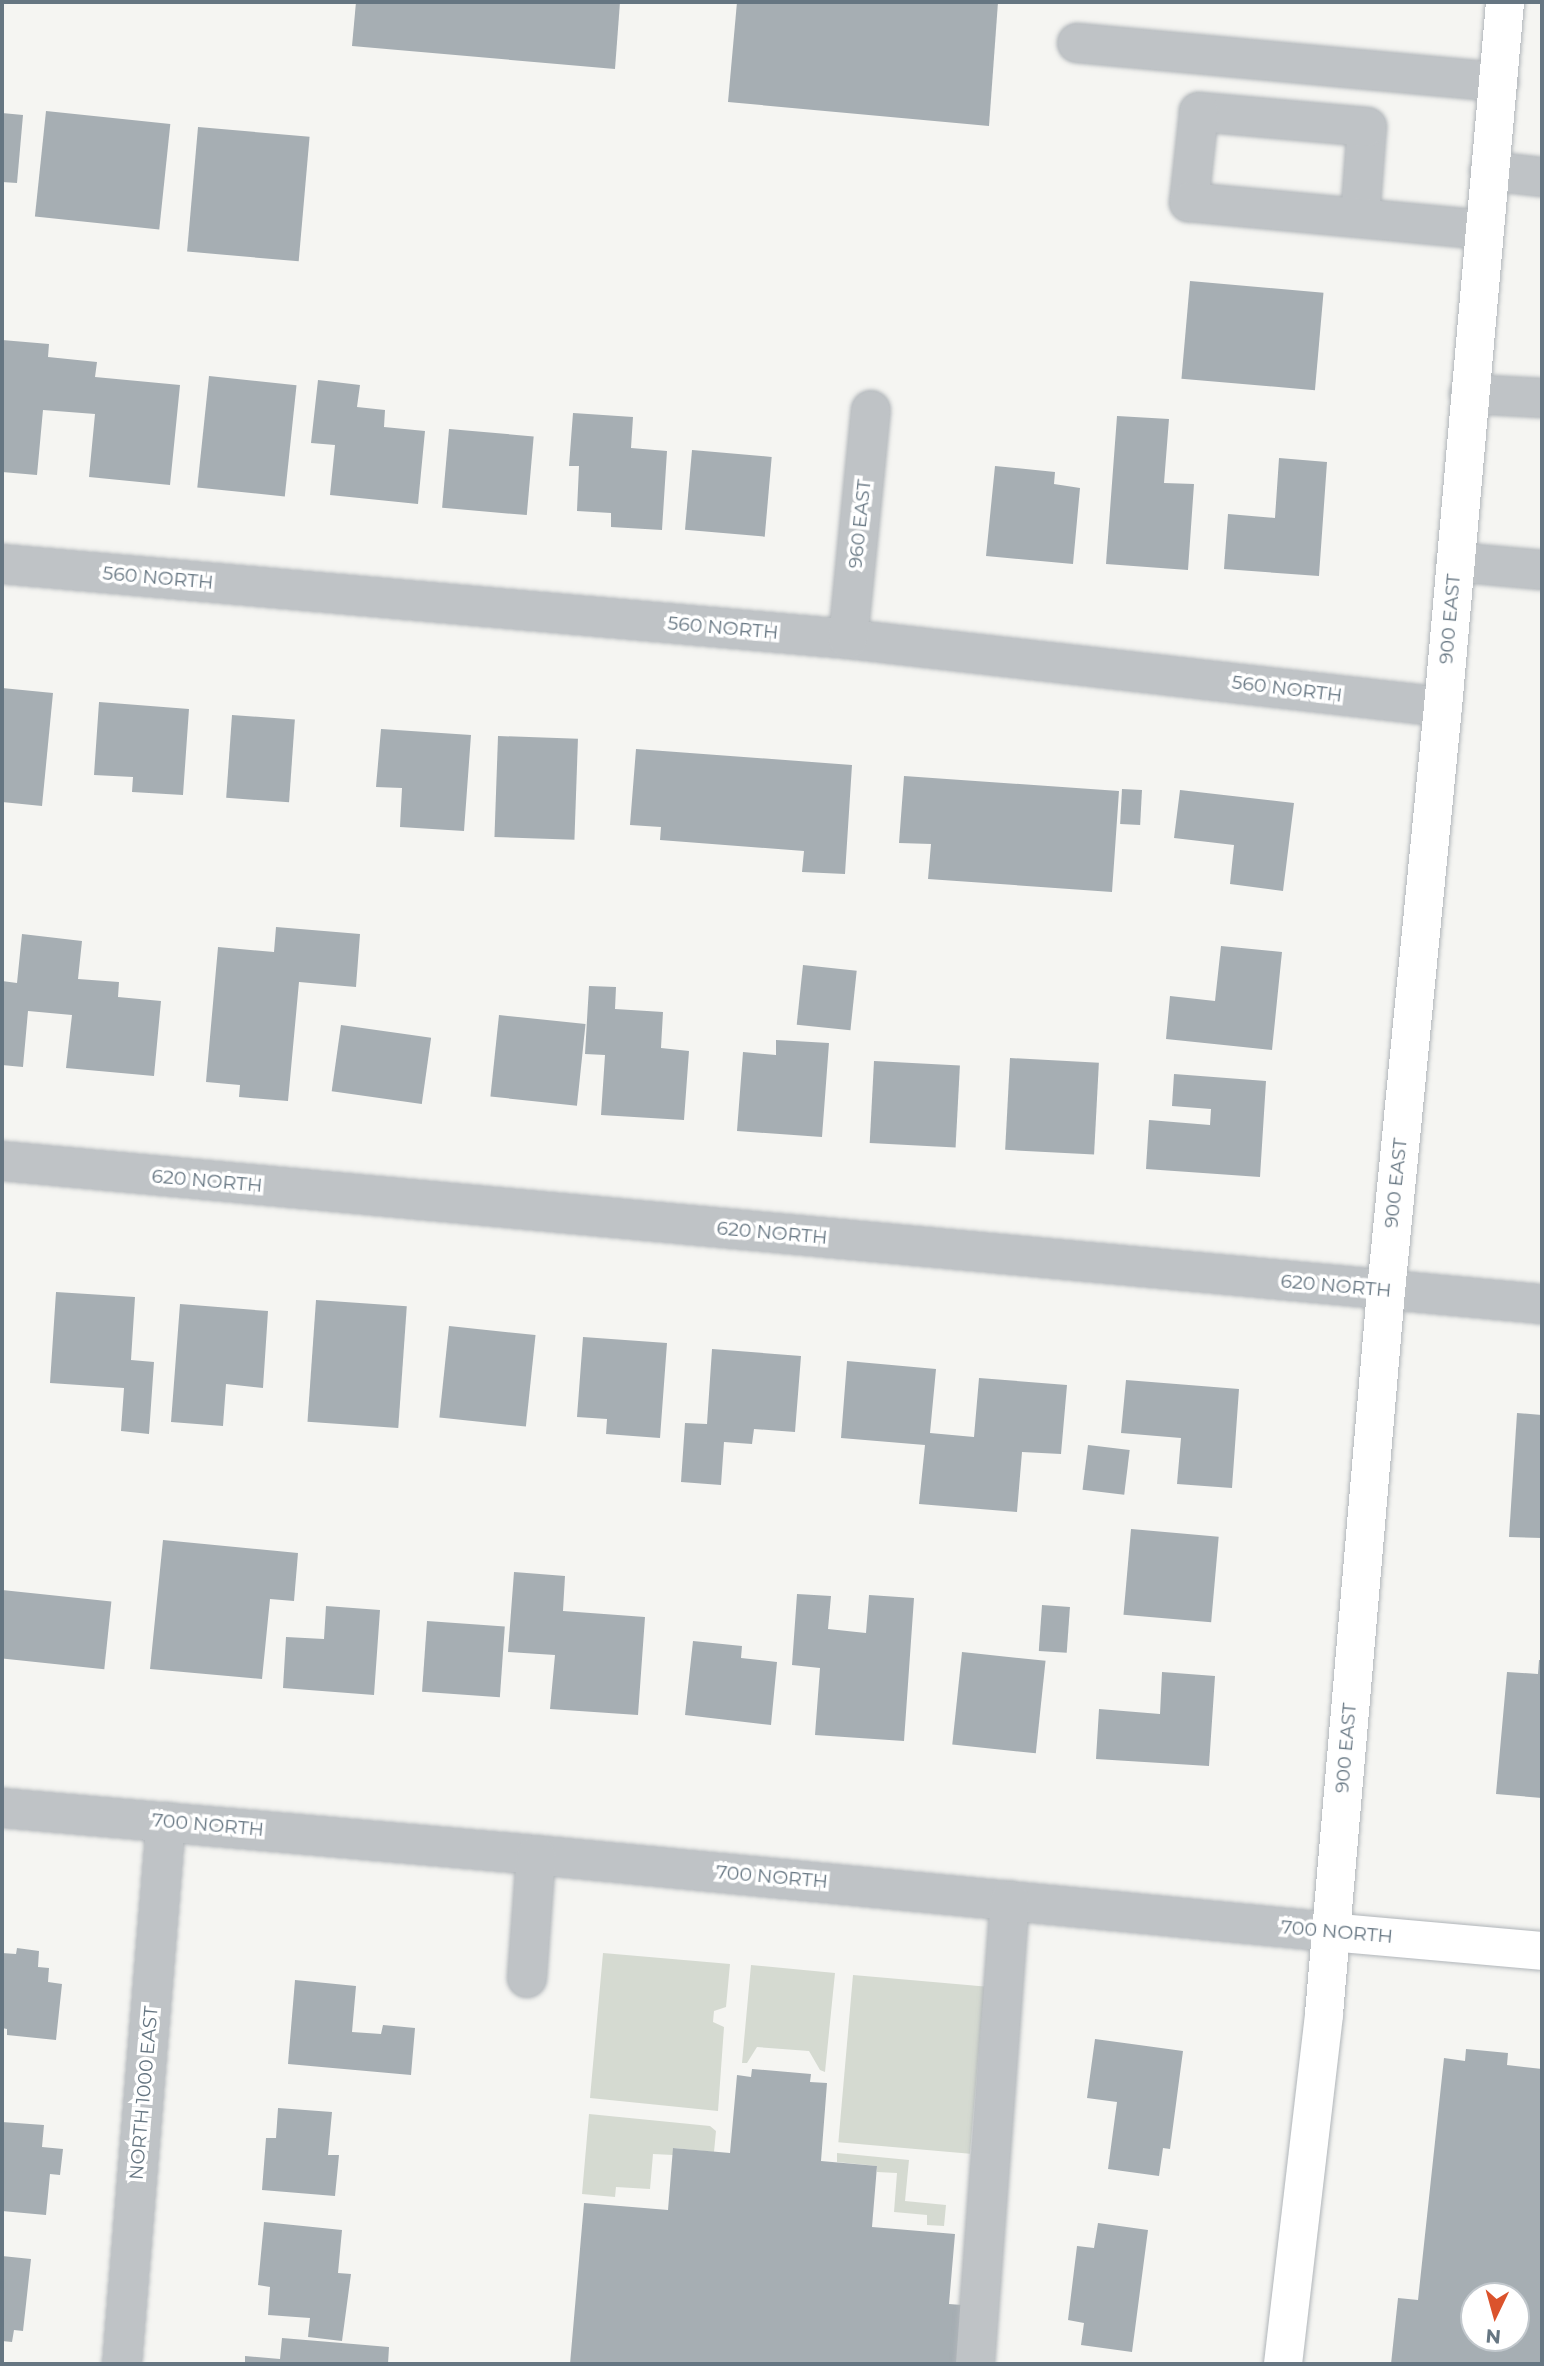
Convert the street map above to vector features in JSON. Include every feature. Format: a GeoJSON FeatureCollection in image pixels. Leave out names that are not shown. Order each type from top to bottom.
{"type":"FeatureCollection","features":[{"type":"Feature","properties":{"kind":"main road","name":"900 EAST"},"geometry":{"type":"LineString","coordinates":[[1283,2364],[1324,2014],[1386,1291],[1443,708],[1505,2]]}},
{"type":"Feature","properties":{"kind":"main road","name":"700 NORTH"},"geometry":{"type":"LineString","coordinates":[[1330,1932],[1542,1951]]}},
{"type":"Feature","properties":{"kind":"street"},"geometry":{"type":"LineString","coordinates":[[1077,43],[1499,82]]}},
{"type":"Feature","properties":{"kind":"street"},"geometry":{"type":"LineString","coordinates":[[1360,217],[1367,127],[1199,112],[1189,202],[1484,230]]}},
{"type":"Feature","properties":{"kind":"street"},"geometry":{"type":"LineString","coordinates":[[1489,171],[1542,177]]}},
{"type":"Feature","properties":{"kind":"street"},"geometry":{"type":"LineString","coordinates":[[1469,394],[1542,398]]}},
{"type":"Feature","properties":{"kind":"street","name":"960 EAST"},"geometry":{"type":"LineString","coordinates":[[848,639],[872,410]]}},
{"type":"Feature","properties":{"kind":"street"},"geometry":{"type":"LineString","coordinates":[[1455,562],[1542,570]]}},
{"type":"Feature","properties":{"kind":"street","name":"560 NORTH"},"geometry":{"type":"LineString","coordinates":[[2,564],[848,639],[1443,708]]}},
{"type":"Feature","properties":{"kind":"street","name":"620 NORTH"},"geometry":{"type":"LineString","coordinates":[[2,1161],[1542,1304]]}},
{"type":"Feature","properties":{"kind":"street","name":"700 NORTH"},"geometry":{"type":"LineString","coordinates":[[2,1808],[536,1855],[1330,1932]]}},
{"type":"Feature","properties":{"kind":"street","name":"NORTH 1000 EAST"},"geometry":{"type":"LineString","coordinates":[[122,2364],[166,1822]]}},
{"type":"Feature","properties":{"kind":"street"},"geometry":{"type":"LineString","coordinates":[[527,1978],[536,1855]]}},
{"type":"Feature","properties":{"kind":"street"},"geometry":{"type":"LineString","coordinates":[[975,2364],[1010,1900]]}},
{"type":"Feature","properties":{"kind":"shaded area"},"geometry":{"type":"Polygon","coordinates":[[[603,1953],[730,1964],[726,2007],[714,2011],[713,2022],[724,2027],[718,2111],[590,2098],[603,1953]]]}},
{"type":"Feature","properties":{"kind":"shaded area"},"geometry":{"type":"Polygon","coordinates":[[[751,1965],[835,1973],[825,2072],[820,2070],[809,2051],[757,2047],[747,2063],[742,2063],[751,1965]]]}},
{"type":"Feature","properties":{"kind":"shaded area"},"geometry":{"type":"Polygon","coordinates":[[[853,1975],[984,1987],[970,2154],[838,2142],[853,1975]]]}},
{"type":"Feature","properties":{"kind":"shaded area"},"geometry":{"type":"Polygon","coordinates":[[[589,2114],[710,2126],[716,2131],[714,2152],[674,2148],[673,2155],[653,2154],[650,2189],[616,2187],[615,2197],[582,2194],[589,2114]]]}},
{"type":"Feature","properties":{"kind":"shaded area"},"geometry":{"type":"Polygon","coordinates":[[[837,2153],[909,2160],[905,2201],[946,2205],[944,2226],[927,2225],[927,2215],[894,2212],[897,2173],[877,2172],[877,2166],[837,2162],[837,2153]]]}},
{"type":"Feature","properties":{"kind":"building"},"geometry":{"type":"Polygon","coordinates":[[[356,2],[620,2],[615,69],[352,46],[356,2]]]}},
{"type":"Feature","properties":{"kind":"building"},"geometry":{"type":"Polygon","coordinates":[[[737,2],[998,2],[989,126],[728,102],[737,2]]]}},
{"type":"Feature","properties":{"kind":"building"},"geometry":{"type":"Polygon","coordinates":[[[46,111],[170,124],[159,229],[35,216],[46,111]]]}},
{"type":"Feature","properties":{"kind":"building"},"geometry":{"type":"Polygon","coordinates":[[[2,113],[23,115],[17,183],[2,182],[2,113]]]}},
{"type":"Feature","properties":{"kind":"building"},"geometry":{"type":"Polygon","coordinates":[[[198,127],[310,137],[299,261],[187,252],[198,127]]]}},
{"type":"Feature","properties":{"kind":"building"},"geometry":{"type":"Polygon","coordinates":[[[1190,281],[1323,293],[1315,390],[1181,379],[1190,281]]]}},
{"type":"Feature","properties":{"kind":"building"},"geometry":{"type":"Polygon","coordinates":[[[2,340],[49,344],[48,357],[97,362],[95,377],[180,385],[170,485],[89,477],[95,414],[43,410],[37,475],[2,472],[2,340]]]}},
{"type":"Feature","properties":{"kind":"building"},"geometry":{"type":"Polygon","coordinates":[[[209,376],[297,385],[285,497],[197,487],[209,376]]]}},
{"type":"Feature","properties":{"kind":"building"},"geometry":{"type":"Polygon","coordinates":[[[318,380],[360,385],[357,407],[385,410],[384,427],[425,431],[418,504],[330,495],[335,445],[311,443],[318,380]]]}},
{"type":"Feature","properties":{"kind":"building"},"geometry":{"type":"Polygon","coordinates":[[[573,413],[633,417],[631,448],[667,451],[662,530],[611,527],[611,513],[577,511],[579,466],[569,466],[573,413]]]}},
{"type":"Feature","properties":{"kind":"building"},"geometry":{"type":"Polygon","coordinates":[[[1117,416],[1169,419],[1164,483],[1194,484],[1188,570],[1106,564],[1117,416]]]}},
{"type":"Feature","properties":{"kind":"building"},"geometry":{"type":"Polygon","coordinates":[[[449,429],[534,436],[527,515],[442,508],[449,429]]]}},
{"type":"Feature","properties":{"kind":"building"},"geometry":{"type":"Polygon","coordinates":[[[692,450],[772,457],[765,537],[685,530],[692,450]]]}},
{"type":"Feature","properties":{"kind":"building"},"geometry":{"type":"Polygon","coordinates":[[[1279,458],[1327,462],[1319,576],[1224,569],[1228,514],[1275,518],[1279,458]]]}},
{"type":"Feature","properties":{"kind":"building"},"geometry":{"type":"Polygon","coordinates":[[[995,466],[1055,472],[1054,484],[1080,488],[1073,564],[986,556],[995,466]]]}},
{"type":"Feature","properties":{"kind":"building"},"geometry":{"type":"Polygon","coordinates":[[[2,688],[53,693],[42,806],[2,802],[2,688]]]}},
{"type":"Feature","properties":{"kind":"building"},"geometry":{"type":"Polygon","coordinates":[[[99,702],[189,709],[183,795],[132,792],[133,777],[94,775],[99,702]]]}},
{"type":"Feature","properties":{"kind":"building"},"geometry":{"type":"Polygon","coordinates":[[[232,715],[295,719],[289,802],[226,798],[232,715]]]}},
{"type":"Feature","properties":{"kind":"building"},"geometry":{"type":"Polygon","coordinates":[[[381,729],[471,735],[464,831],[400,827],[402,788],[376,787],[381,729]]]}},
{"type":"Feature","properties":{"kind":"building"},"geometry":{"type":"Polygon","coordinates":[[[498,736],[578,739],[574,840],[494,837],[498,736]]]}},
{"type":"Feature","properties":{"kind":"building"},"geometry":{"type":"Polygon","coordinates":[[[636,749],[852,765],[845,874],[802,872],[804,851],[660,840],[661,827],[630,825],[636,749]]]}},
{"type":"Feature","properties":{"kind":"building"},"geometry":{"type":"Polygon","coordinates":[[[904,776],[1119,791],[1112,892],[928,879],[931,844],[899,843],[904,776]]]}},
{"type":"Feature","properties":{"kind":"building"},"geometry":{"type":"Polygon","coordinates":[[[1122,789],[1142,790],[1140,825],[1120,824],[1122,789]]]}},
{"type":"Feature","properties":{"kind":"building"},"geometry":{"type":"Polygon","coordinates":[[[1180,790],[1294,803],[1283,891],[1230,884],[1234,845],[1174,838],[1180,790]]]}},
{"type":"Feature","properties":{"kind":"building"},"geometry":{"type":"Polygon","coordinates":[[[276,927],[360,934],[356,987],[299,982],[288,1101],[239,1097],[240,1085],[206,1082],[218,947],[274,952],[276,927]]]}},
{"type":"Feature","properties":{"kind":"building"},"geometry":{"type":"Polygon","coordinates":[[[22,934],[82,941],[78,979],[119,982],[118,997],[161,1001],[154,1076],[66,1068],[72,1015],[28,1011],[23,1067],[2,1065],[2,981],[17,983],[22,934]]]}},
{"type":"Feature","properties":{"kind":"building"},"geometry":{"type":"Polygon","coordinates":[[[1221,946],[1282,952],[1272,1050],[1166,1039],[1170,996],[1215,1001],[1221,946]]]}},
{"type":"Feature","properties":{"kind":"building"},"geometry":{"type":"Polygon","coordinates":[[[803,965],[857,971],[850,1030],[797,1025],[803,965]]]}},
{"type":"Feature","properties":{"kind":"building"},"geometry":{"type":"Polygon","coordinates":[[[589,986],[616,987],[615,1009],[663,1012],[661,1048],[689,1051],[684,1120],[601,1115],[605,1055],[585,1054],[589,986]]]}},
{"type":"Feature","properties":{"kind":"building"},"geometry":{"type":"Polygon","coordinates":[[[499,1015],[586,1024],[577,1106],[490,1097],[499,1015]]]}},
{"type":"Feature","properties":{"kind":"building"},"geometry":{"type":"Polygon","coordinates":[[[341,1025],[431,1038],[422,1104],[332,1091],[341,1025]]]}},
{"type":"Feature","properties":{"kind":"building"},"geometry":{"type":"Polygon","coordinates":[[[776,1040],[829,1043],[822,1137],[737,1131],[743,1052],[776,1055],[776,1040]]]}},
{"type":"Feature","properties":{"kind":"building"},"geometry":{"type":"Polygon","coordinates":[[[1010,1058],[1099,1063],[1094,1155],[1005,1150],[1010,1058]]]}},
{"type":"Feature","properties":{"kind":"building"},"geometry":{"type":"Polygon","coordinates":[[[874,1061],[960,1066],[956,1147],[870,1143],[874,1061]]]}},
{"type":"Feature","properties":{"kind":"building"},"geometry":{"type":"Polygon","coordinates":[[[1174,1074],[1266,1081],[1260,1177],[1146,1169],[1149,1120],[1210,1125],[1211,1109],[1172,1106],[1174,1074]]]}},
{"type":"Feature","properties":{"kind":"building"},"geometry":{"type":"Polygon","coordinates":[[[56,1292],[135,1297],[131,1360],[154,1362],[149,1434],[121,1431],[124,1388],[50,1383],[56,1292]]]}},
{"type":"Feature","properties":{"kind":"building"},"geometry":{"type":"Polygon","coordinates":[[[316,1300],[407,1306],[398,1428],[307,1422],[316,1300]]]}},
{"type":"Feature","properties":{"kind":"building"},"geometry":{"type":"Polygon","coordinates":[[[180,1304],[268,1311],[263,1388],[226,1384],[223,1426],[171,1422],[180,1304]]]}},
{"type":"Feature","properties":{"kind":"building"},"geometry":{"type":"Polygon","coordinates":[[[449,1326],[536,1335],[526,1427],[439,1417],[449,1326]]]}},
{"type":"Feature","properties":{"kind":"building"},"geometry":{"type":"Polygon","coordinates":[[[583,1337],[667,1343],[660,1438],[606,1434],[607,1419],[577,1417],[583,1337]]]}},
{"type":"Feature","properties":{"kind":"building"},"geometry":{"type":"Polygon","coordinates":[[[712,1349],[801,1356],[795,1432],[754,1429],[752,1444],[724,1442],[721,1485],[681,1482],[685,1423],[707,1424],[712,1349]]]}},
{"type":"Feature","properties":{"kind":"building"},"geometry":{"type":"Polygon","coordinates":[[[847,1361],[936,1369],[930,1433],[974,1437],[979,1378],[1067,1385],[1061,1454],[1022,1452],[1017,1512],[919,1504],[925,1445],[841,1438],[847,1361]]]}},
{"type":"Feature","properties":{"kind":"building"},"geometry":{"type":"Polygon","coordinates":[[[1126,1380],[1239,1389],[1232,1488],[1177,1484],[1181,1438],[1121,1433],[1126,1380]]]}},
{"type":"Feature","properties":{"kind":"building"},"geometry":{"type":"Polygon","coordinates":[[[1517,1413],[1542,1415],[1542,1538],[1509,1537],[1517,1413]]]}},
{"type":"Feature","properties":{"kind":"building"},"geometry":{"type":"Polygon","coordinates":[[[1088,1445],[1130,1450],[1124,1495],[1083,1490],[1088,1445]]]}},
{"type":"Feature","properties":{"kind":"building"},"geometry":{"type":"Polygon","coordinates":[[[1131,1529],[1219,1537],[1211,1622],[1124,1615],[1131,1529]]]}},
{"type":"Feature","properties":{"kind":"building"},"geometry":{"type":"Polygon","coordinates":[[[163,1540],[298,1553],[294,1601],[270,1599],[262,1679],[150,1669],[163,1540]]]}},
{"type":"Feature","properties":{"kind":"building"},"geometry":{"type":"Polygon","coordinates":[[[514,1572],[565,1576],[563,1611],[645,1617],[638,1715],[550,1709],[555,1655],[508,1652],[514,1572]]]}},
{"type":"Feature","properties":{"kind":"building"},"geometry":{"type":"Polygon","coordinates":[[[2,1590],[111,1601],[104,1669],[2,1658],[2,1590]]]}},
{"type":"Feature","properties":{"kind":"building"},"geometry":{"type":"Polygon","coordinates":[[[797,1594],[831,1596],[828,1629],[866,1633],[869,1595],[914,1598],[904,1741],[815,1735],[820,1668],[792,1665],[797,1594]]]}},
{"type":"Feature","properties":{"kind":"building"},"geometry":{"type":"Polygon","coordinates":[[[1042,1605],[1070,1607],[1067,1653],[1039,1651],[1042,1605]]]}},
{"type":"Feature","properties":{"kind":"building"},"geometry":{"type":"Polygon","coordinates":[[[326,1606],[380,1610],[374,1695],[283,1688],[286,1637],[324,1639],[326,1606]]]}},
{"type":"Feature","properties":{"kind":"building"},"geometry":{"type":"Polygon","coordinates":[[[427,1621],[505,1626],[500,1697],[422,1692],[427,1621]]]}},
{"type":"Feature","properties":{"kind":"building"},"geometry":{"type":"Polygon","coordinates":[[[693,1641],[742,1646],[741,1658],[777,1662],[771,1725],[685,1715],[693,1641]]]}},
{"type":"Feature","properties":{"kind":"building"},"geometry":{"type":"Polygon","coordinates":[[[962,1652],[1046,1661],[1036,1753],[952,1744],[962,1652]]]}},
{"type":"Feature","properties":{"kind":"building"},"geometry":{"type":"Polygon","coordinates":[[[1539,1660],[1542,1660],[1542,1798],[1496,1794],[1507,1672],[1538,1674],[1539,1660]]]}},
{"type":"Feature","properties":{"kind":"building"},"geometry":{"type":"Polygon","coordinates":[[[1162,1672],[1215,1676],[1209,1766],[1096,1759],[1099,1709],[1160,1714],[1162,1672]]]}},
{"type":"Feature","properties":{"kind":"building"},"geometry":{"type":"Polygon","coordinates":[[[17,1948],[39,1951],[38,1967],[49,1968],[48,1982],[62,1984],[56,2040],[7,2035],[7,2029],[2,2028],[2,1953],[16,1954],[17,1948]]]}},
{"type":"Feature","properties":{"kind":"building"},"geometry":{"type":"Polygon","coordinates":[[[295,1980],[356,1986],[352,2032],[381,2034],[383,2025],[415,2028],[411,2075],[288,2064],[295,1980]]]}},
{"type":"Feature","properties":{"kind":"building"},"geometry":{"type":"Polygon","coordinates":[[[1095,2039],[1183,2051],[1170,2149],[1163,2148],[1159,2176],[1108,2169],[1117,2102],[1087,2098],[1095,2039]]]}},
{"type":"Feature","properties":{"kind":"building"},"geometry":{"type":"Polygon","coordinates":[[[1466,2049],[1508,2053],[1507,2065],[1542,2069],[1541,2364],[1391,2364],[1398,2298],[1418,2300],[1444,2058],[1465,2061],[1466,2049]]]}},
{"type":"Feature","properties":{"kind":"building"},"geometry":{"type":"Polygon","coordinates":[[[752,2069],[811,2074],[810,2082],[827,2083],[821,2161],[877,2166],[872,2227],[955,2234],[949,2304],[962,2305],[957,2364],[570,2364],[584,2203],[668,2210],[673,2148],[730,2153],[737,2075],[751,2077],[752,2069]]]}},
{"type":"Feature","properties":{"kind":"building"},"geometry":{"type":"Polygon","coordinates":[[[278,2108],[332,2112],[328,2155],[339,2155],[335,2196],[262,2190],[266,2138],[276,2138],[278,2108]]]}},
{"type":"Feature","properties":{"kind":"building"},"geometry":{"type":"Polygon","coordinates":[[[2,2122],[44,2125],[42,2147],[63,2149],[60,2175],[50,2174],[46,2215],[2,2211],[2,2122]]]}},
{"type":"Feature","properties":{"kind":"building"},"geometry":{"type":"Polygon","coordinates":[[[264,2222],[342,2230],[338,2273],[351,2274],[342,2341],[308,2337],[310,2318],[268,2315],[270,2287],[258,2285],[264,2222]]]}},
{"type":"Feature","properties":{"kind":"building"},"geometry":{"type":"Polygon","coordinates":[[[1098,2223],[1148,2230],[1132,2352],[1081,2345],[1084,2323],[1068,2320],[1077,2246],[1094,2248],[1098,2223]]]}},
{"type":"Feature","properties":{"kind":"building"},"geometry":{"type":"Polygon","coordinates":[[[2,2256],[31,2259],[23,2331],[14,2330],[12,2342],[2,2341],[2,2256]]]}},
{"type":"Feature","properties":{"kind":"building"},"geometry":{"type":"Polygon","coordinates":[[[282,2338],[389,2347],[388,2364],[245,2364],[245,2356],[280,2359],[282,2338]]]}}]}
